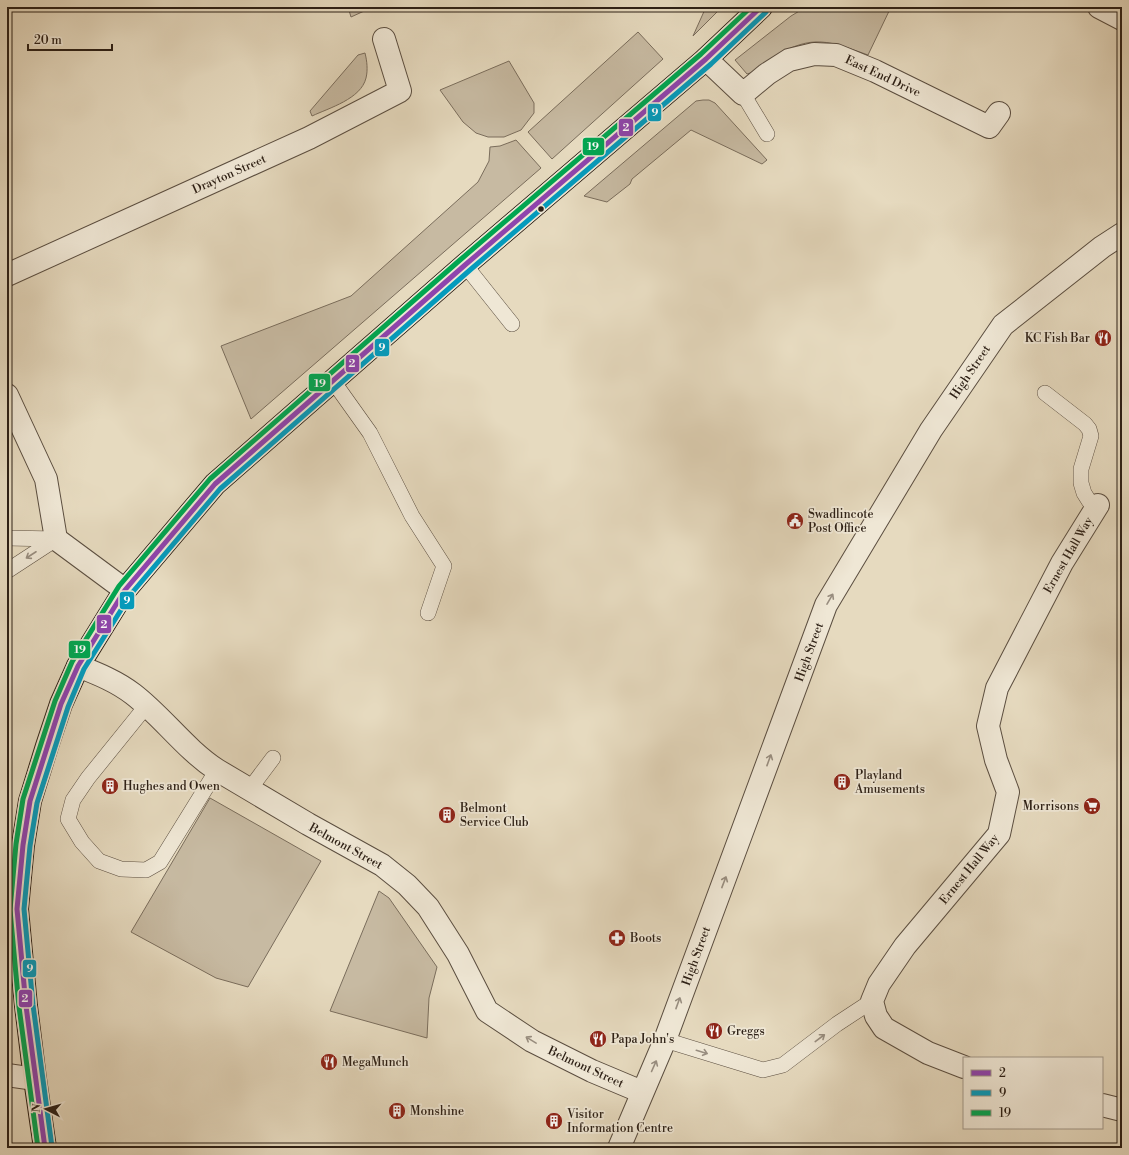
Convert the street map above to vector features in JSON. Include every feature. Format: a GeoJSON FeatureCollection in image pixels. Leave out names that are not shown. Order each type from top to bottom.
{"type":"FeatureCollection","features":[{"type":"Feature","properties":{"kind":"main road"},"geometry":{"type":"LineString","coordinates":[[45,1148],[12,909],[30,801],[56,718],[78,666],[125,590],[215,484],[465,265],[706,59],[761,7]]}},
{"type":"Feature","properties":{"kind":"street"},"geometry":{"type":"LineString","coordinates":[[1099,7],[1122,19]]}},
{"type":"Feature","properties":{"kind":"street","name":"Drayton Street"},"geometry":{"type":"LineString","coordinates":[[7,275],[309,138],[400,91],[384,39]]}},
{"type":"Feature","properties":{"kind":"street","name":"East End Drive"},"geometry":{"type":"LineString","coordinates":[[743,94],[767,74],[789,60],[814,54],[836,55],[876,71],[989,127],[999,113]]}},
{"type":"Feature","properties":{"kind":"street"},"geometry":{"type":"LineString","coordinates":[[706,59],[743,94]]}},
{"type":"Feature","properties":{"kind":"street","name":"High Street"},"geometry":{"type":"LineString","coordinates":[[619,1148],[665,1040],[826,605],[931,430],[1003,325],[1102,247],[1122,234]]}},
{"type":"Feature","properties":{"kind":"street"},"geometry":{"type":"LineString","coordinates":[[7,395],[46,479],[56,539],[125,590]]}},
{"type":"Feature","properties":{"kind":"street","name":"Ernest Hall Way"},"geometry":{"type":"LineString","coordinates":[[872,1001],[879,984],[905,946],[999,834],[1008,792],[996,760],[988,726],[997,688],[1062,563],[1098,506]]}},
{"type":"Feature","properties":{"kind":"street","name":"Belmont Street"},"geometry":{"type":"LineString","coordinates":[[78,666],[110,678],[133,694],[204,762],[321,832],[382,864],[407,885],[428,907],[458,954],[487,1011],[532,1041],[592,1071],[642,1092]]}},
{"type":"Feature","properties":{"kind":"street"},"geometry":{"type":"LineString","coordinates":[[872,1001],[876,1016],[884,1028],[928,1053],[963,1067]]}},
{"type":"Feature","properties":{"kind":"street"},"geometry":{"type":"LineString","coordinates":[[7,1075],[35,1079]]}},
{"type":"Feature","properties":{"kind":"street"},"geometry":{"type":"LineString","coordinates":[[1103,1105],[1122,1110]]}},
{"type":"Feature","properties":{"kind":"street"},"geometry":{"type":"LineString","coordinates":[[606,1148],[619,1148]]}},
{"type":"Feature","properties":{"kind":"lane"},"geometry":{"type":"LineString","coordinates":[[743,94],[767,134]]}},
{"type":"Feature","properties":{"kind":"lane"},"geometry":{"type":"LineString","coordinates":[[465,265],[512,324]]}},
{"type":"Feature","properties":{"kind":"lane"},"geometry":{"type":"LineString","coordinates":[[333,381],[370,433],[412,516],[444,566],[428,613]]}},
{"type":"Feature","properties":{"kind":"lane"},"geometry":{"type":"LineString","coordinates":[[1045,393],[1085,424],[1089,429],[1090,436],[1081,469],[1081,483],[1084,494],[1089,501],[1098,506]]}},
{"type":"Feature","properties":{"kind":"lane"},"geometry":{"type":"LineString","coordinates":[[7,538],[56,539]]}},
{"type":"Feature","properties":{"kind":"lane"},"geometry":{"type":"LineString","coordinates":[[7,571],[56,539]]}},
{"type":"Feature","properties":{"kind":"lane"},"geometry":{"type":"LineString","coordinates":[[147,706],[88,778],[73,800],[68,819],[82,842],[99,861],[121,870],[146,870],[160,862],[217,770]]}},
{"type":"Feature","properties":{"kind":"lane"},"geometry":{"type":"LineString","coordinates":[[249,790],[273,758]]}},
{"type":"Feature","properties":{"kind":"lane"},"geometry":{"type":"LineString","coordinates":[[665,1040],[763,1070],[783,1065],[837,1024],[872,1001]]}},
{"type":"Feature","properties":{"kind":"shaded area"},"geometry":{"type":"Polygon","coordinates":[[[348,7],[373,7],[351,17],[348,7]]]}},
{"type":"Feature","properties":{"kind":"shaded area"},"geometry":{"type":"Polygon","coordinates":[[[706,7],[722,7],[693,36],[706,7]]]}},
{"type":"Feature","properties":{"kind":"shaded area"},"geometry":{"type":"Polygon","coordinates":[[[806,7],[891,7],[868,55],[831,43],[811,42],[788,49],[773,58],[758,70],[747,74],[735,60],[791,16],[806,7]]]}},
{"type":"Feature","properties":{"kind":"shaded area"},"geometry":{"type":"Polygon","coordinates":[[[638,32],[663,59],[552,159],[528,132],[638,32]]]}},
{"type":"Feature","properties":{"kind":"shaded area"},"geometry":{"type":"Polygon","coordinates":[[[365,53],[367,75],[358,92],[344,102],[312,116],[310,111],[358,55],[365,53]]]}},
{"type":"Feature","properties":{"kind":"shaded area"},"geometry":{"type":"Polygon","coordinates":[[[509,61],[534,103],[534,113],[521,130],[504,137],[488,137],[476,133],[463,122],[440,90],[509,61]]]}},
{"type":"Feature","properties":{"kind":"shaded area"},"geometry":{"type":"Polygon","coordinates":[[[709,100],[715,103],[767,160],[762,164],[691,130],[632,179],[630,184],[607,202],[584,196],[696,101],[709,100]]]}},
{"type":"Feature","properties":{"kind":"shaded area"},"geometry":{"type":"Polygon","coordinates":[[[516,140],[541,168],[251,419],[221,346],[351,296],[478,182],[489,161],[490,147],[500,146],[516,140]]]}},
{"type":"Feature","properties":{"kind":"shaded area"},"geometry":{"type":"Polygon","coordinates":[[[210,798],[321,861],[248,987],[216,978],[131,932],[210,798]]]}},
{"type":"Feature","properties":{"kind":"shaded area"},"geometry":{"type":"Polygon","coordinates":[[[379,891],[389,898],[437,967],[429,998],[427,1038],[330,1011],[379,891]]]}},
{"type":"Feature","properties":{"kind":"transit line","name":"19"},"geometry":{"type":"LineString","coordinates":[[38,1148],[19,1007],[10,910],[16,844],[23,799],[55,701],[72,662],[119,586],[210,479],[460,260],[701,54],[751,7]]}},
{"type":"Feature","properties":{"kind":"transit line","name":"2"},"geometry":{"type":"LineString","coordinates":[[45,1148],[26,1006],[17,909],[23,845],[30,801],[61,704],[78,666],[125,590],[215,484],[465,265],[706,59],[761,7]]}},
{"type":"Feature","properties":{"kind":"transit line","name":"9"},"geometry":{"type":"LineString","coordinates":[[52,1147],[33,1005],[24,909],[30,846],[37,803],[68,707],[84,669],[131,594],[220,489],[470,270],[711,64],[766,12]]}},
{"type":"Feature","properties":{"kind":"place","name":"KC Fish Bar"},"geometry":{"type":"Point","coordinates":[1103,338]}},
{"type":"Feature","properties":{"kind":"place","name":"Swadlincote Post Office"},"geometry":{"type":"Point","coordinates":[795,521]}},
{"type":"Feature","properties":{"kind":"place","name":"Playland Amusements"},"geometry":{"type":"Point","coordinates":[842,782]}},
{"type":"Feature","properties":{"kind":"place","name":"Hughes and Owen"},"geometry":{"type":"Point","coordinates":[110,786]}},
{"type":"Feature","properties":{"kind":"place","name":"Morrisons"},"geometry":{"type":"Point","coordinates":[1092,806]}},
{"type":"Feature","properties":{"kind":"place","name":"Belmont Service Club"},"geometry":{"type":"Point","coordinates":[447,815]}},
{"type":"Feature","properties":{"kind":"place","name":"Boots"},"geometry":{"type":"Point","coordinates":[617,938]}},
{"type":"Feature","properties":{"kind":"place","name":"Greggs"},"geometry":{"type":"Point","coordinates":[714,1031]}},
{"type":"Feature","properties":{"kind":"place","name":"Papa John's"},"geometry":{"type":"Point","coordinates":[598,1039]}},
{"type":"Feature","properties":{"kind":"place","name":"MegaMunch"},"geometry":{"type":"Point","coordinates":[329,1062]}},
{"type":"Feature","properties":{"kind":"place","name":"Monshine"},"geometry":{"type":"Point","coordinates":[397,1111]}},
{"type":"Feature","properties":{"kind":"place","name":"Visitor Information Centre"},"geometry":{"type":"Point","coordinates":[554,1121]}}]}
